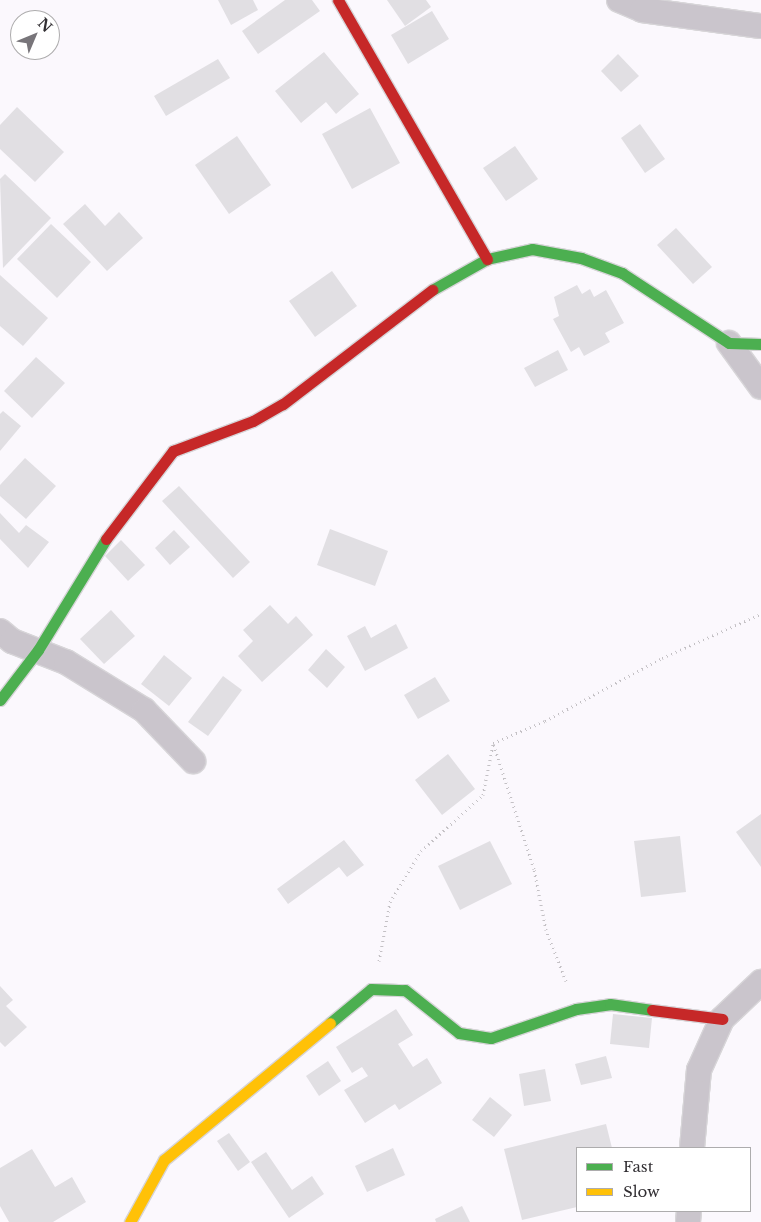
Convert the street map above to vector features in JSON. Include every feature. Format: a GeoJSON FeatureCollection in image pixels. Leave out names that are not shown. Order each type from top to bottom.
{"type":"FeatureCollection","features":[{"type":"Feature","properties":{"kind":"street"},"geometry":{"type":"LineString","coordinates":[[338,0],[487,259]]}},
{"type":"Feature","properties":{"kind":"street"},"geometry":{"type":"LineString","coordinates":[[619,0],[642,10],[761,26]]}},
{"type":"Feature","properties":{"kind":"street"},"geometry":{"type":"LineString","coordinates":[[0,700],[38,650],[94,556],[173,451],[253,421],[283,404],[422,296],[487,259],[532,249],[589,261],[622,273],[729,343],[761,387]]}},
{"type":"Feature","properties":{"kind":"street"},"geometry":{"type":"LineString","coordinates":[[729,343],[761,344]]}},
{"type":"Feature","properties":{"kind":"street"},"geometry":{"type":"LineString","coordinates":[[0,631],[12,642],[38,650],[88,674],[144,710],[193,761]]}},
{"type":"Feature","properties":{"kind":"street"},"geometry":{"type":"LineString","coordinates":[[692,1147],[699,1070],[722,1019],[761,982]]}},
{"type":"Feature","properties":{"kind":"street"},"geometry":{"type":"LineString","coordinates":[[130,1222],[164,1160],[372,989],[405,990],[459,1033],[491,1038],[576,1009],[610,1004],[722,1019]]}},
{"type":"Feature","properties":{"kind":"path"},"geometry":{"type":"LineString","coordinates":[[493,743],[545,721],[662,658],[761,614]]}},
{"type":"Feature","properties":{"kind":"path"},"geometry":{"type":"LineString","coordinates":[[372,989],[390,902],[421,850],[483,795],[493,743]]}},
{"type":"Feature","properties":{"kind":"path"},"geometry":{"type":"LineString","coordinates":[[493,743],[534,869],[546,930],[576,1009]]}},
{"type":"Feature","properties":{"kind":"building"},"geometry":{"type":"Polygon","coordinates":[[[218,0],[253,0],[258,10],[231,25],[218,0]]]}},
{"type":"Feature","properties":{"kind":"building"},"geometry":{"type":"Polygon","coordinates":[[[285,0],[312,0],[320,11],[258,54],[242,31],[285,0]]]}},
{"type":"Feature","properties":{"kind":"building"},"geometry":{"type":"Polygon","coordinates":[[[387,0],[426,0],[431,7],[405,26],[387,0]]]}},
{"type":"Feature","properties":{"kind":"building"},"geometry":{"type":"Polygon","coordinates":[[[432,11],[449,39],[408,64],[391,35],[432,11]]]}},
{"type":"Feature","properties":{"kind":"building"},"geometry":{"type":"Polygon","coordinates":[[[324,52],[359,94],[336,114],[326,102],[301,123],[275,91],[324,52]]]}},
{"type":"Feature","properties":{"kind":"building"},"geometry":{"type":"Polygon","coordinates":[[[618,54],[639,76],[621,92],[601,71],[618,54]]]}},
{"type":"Feature","properties":{"kind":"building"},"geometry":{"type":"Polygon","coordinates":[[[218,59],[230,78],[166,116],[154,96],[218,59]]]}},
{"type":"Feature","properties":{"kind":"building"},"geometry":{"type":"Polygon","coordinates":[[[17,107],[64,152],[35,182],[0,149],[0,125],[17,107]]]}},
{"type":"Feature","properties":{"kind":"building"},"geometry":{"type":"Polygon","coordinates":[[[370,108],[400,163],[352,189],[322,134],[370,108]]]}},
{"type":"Feature","properties":{"kind":"building"},"geometry":{"type":"Polygon","coordinates":[[[640,124],[665,159],[645,173],[621,138],[640,124]]]}},
{"type":"Feature","properties":{"kind":"building"},"geometry":{"type":"Polygon","coordinates":[[[237,136],[271,185],[229,214],[195,165],[237,136]]]}},
{"type":"Feature","properties":{"kind":"building"},"geometry":{"type":"Polygon","coordinates":[[[515,146],[538,179],[506,201],[483,168],[515,146]]]}},
{"type":"Feature","properties":{"kind":"building"},"geometry":{"type":"Polygon","coordinates":[[[5,174],[51,218],[3,268],[0,179],[5,174]]]}},
{"type":"Feature","properties":{"kind":"building"},"geometry":{"type":"Polygon","coordinates":[[[85,204],[105,226],[119,212],[143,238],[107,271],[63,224],[85,204]]]}},
{"type":"Feature","properties":{"kind":"building"},"geometry":{"type":"Polygon","coordinates":[[[51,224],[91,262],[57,298],[17,259],[51,224]]]}},
{"type":"Feature","properties":{"kind":"building"},"geometry":{"type":"Polygon","coordinates":[[[676,228],[712,267],[693,284],[657,245],[676,228]]]}},
{"type":"Feature","properties":{"kind":"building"},"geometry":{"type":"Polygon","coordinates":[[[332,271],[357,306],[315,337],[289,301],[332,271]]]}},
{"type":"Feature","properties":{"kind":"building"},"geometry":{"type":"Polygon","coordinates":[[[0,275],[48,318],[23,346],[0,326],[0,275]]]}},
{"type":"Feature","properties":{"kind":"building"},"geometry":{"type":"Polygon","coordinates":[[[577,285],[582,294],[590,289],[594,297],[606,290],[624,323],[605,333],[610,342],[584,356],[579,347],[571,352],[553,319],[559,316],[554,297],[577,285]]]}},
{"type":"Feature","properties":{"kind":"building"},"geometry":{"type":"Polygon","coordinates":[[[558,350],[568,370],[535,387],[524,368],[558,350]]]}},
{"type":"Feature","properties":{"kind":"building"},"geometry":{"type":"Polygon","coordinates":[[[36,357],[65,383],[32,418],[4,391],[36,357]]]}},
{"type":"Feature","properties":{"kind":"building"},"geometry":{"type":"Polygon","coordinates":[[[3,411],[21,426],[0,451],[0,414],[3,411]]]}},
{"type":"Feature","properties":{"kind":"building"},"geometry":{"type":"Polygon","coordinates":[[[25,458],[56,486],[26,519],[0,496],[0,485],[25,458]]]}},
{"type":"Feature","properties":{"kind":"building"},"geometry":{"type":"Polygon","coordinates":[[[179,486],[250,562],[233,578],[162,501],[179,486]]]}},
{"type":"Feature","properties":{"kind":"building"},"geometry":{"type":"Polygon","coordinates":[[[0,513],[19,533],[26,525],[49,542],[28,568],[0,539],[0,513]]]}},
{"type":"Feature","properties":{"kind":"building"},"geometry":{"type":"Polygon","coordinates":[[[330,529],[388,551],[375,586],[317,565],[330,529]]]}},
{"type":"Feature","properties":{"kind":"building"},"geometry":{"type":"Polygon","coordinates":[[[174,530],[190,547],[170,565],[155,548],[174,530]]]}},
{"type":"Feature","properties":{"kind":"building"},"geometry":{"type":"Polygon","coordinates":[[[121,540],[145,565],[128,581],[105,556],[121,540]]]}},
{"type":"Feature","properties":{"kind":"building"},"geometry":{"type":"Polygon","coordinates":[[[270,605],[288,624],[296,616],[313,635],[262,682],[238,656],[253,641],[243,630],[270,605]]]}},
{"type":"Feature","properties":{"kind":"building"},"geometry":{"type":"Polygon","coordinates":[[[111,610],[135,636],[104,664],[80,639],[111,610]]]}},
{"type":"Feature","properties":{"kind":"building"},"geometry":{"type":"Polygon","coordinates":[[[396,624],[408,648],[365,671],[347,636],[365,626],[371,638],[396,624]]]}},
{"type":"Feature","properties":{"kind":"building"},"geometry":{"type":"Polygon","coordinates":[[[326,649],[345,667],[327,688],[308,670],[326,649]]]}},
{"type":"Feature","properties":{"kind":"building"},"geometry":{"type":"Polygon","coordinates":[[[164,655],[192,678],[169,706],[141,684],[164,655]]]}},
{"type":"Feature","properties":{"kind":"building"},"geometry":{"type":"Polygon","coordinates":[[[223,676],[242,690],[208,736],[188,722],[223,676]]]}},
{"type":"Feature","properties":{"kind":"building"},"geometry":{"type":"Polygon","coordinates":[[[435,677],[450,701],[418,719],[404,695],[435,677]]]}},
{"type":"Feature","properties":{"kind":"building"},"geometry":{"type":"Polygon","coordinates":[[[448,754],[475,789],[442,815],[415,780],[448,754]]]}},
{"type":"Feature","properties":{"kind":"building"},"geometry":{"type":"Polygon","coordinates":[[[761,814],[761,867],[736,832],[761,814]]]}},
{"type":"Feature","properties":{"kind":"building"},"geometry":{"type":"Polygon","coordinates":[[[680,836],[686,892],[641,897],[634,841],[680,836]]]}},
{"type":"Feature","properties":{"kind":"building"},"geometry":{"type":"Polygon","coordinates":[[[344,840],[364,865],[347,877],[339,867],[288,904],[277,889],[344,840]]]}},
{"type":"Feature","properties":{"kind":"building"},"geometry":{"type":"Polygon","coordinates":[[[490,841],[512,884],[460,910],[438,866],[490,841]]]}},
{"type":"Feature","properties":{"kind":"building"},"geometry":{"type":"Polygon","coordinates":[[[0,986],[13,1000],[6,1006],[27,1027],[5,1047],[0,1042],[0,986]]]}},
{"type":"Feature","properties":{"kind":"building"},"geometry":{"type":"Polygon","coordinates":[[[396,1009],[413,1035],[398,1044],[413,1067],[427,1058],[442,1083],[399,1110],[395,1104],[365,1123],[344,1090],[368,1076],[362,1067],[352,1073],[336,1047],[396,1009]]]}},
{"type":"Feature","properties":{"kind":"building"},"geometry":{"type":"Polygon","coordinates":[[[613,1014],[652,1018],[649,1048],[610,1044],[613,1014]]]}},
{"type":"Feature","properties":{"kind":"building"},"geometry":{"type":"Polygon","coordinates":[[[606,1056],[612,1078],[581,1085],[575,1064],[606,1056]]]}},
{"type":"Feature","properties":{"kind":"building"},"geometry":{"type":"Polygon","coordinates":[[[328,1061],[341,1081],[319,1096],[306,1076],[328,1061]]]}},
{"type":"Feature","properties":{"kind":"building"},"geometry":{"type":"Polygon","coordinates":[[[545,1069],[551,1101],[524,1106],[519,1074],[545,1069]]]}},
{"type":"Feature","properties":{"kind":"building"},"geometry":{"type":"Polygon","coordinates":[[[490,1097],[512,1115],[494,1137],[472,1120],[490,1097]]]}},
{"type":"Feature","properties":{"kind":"building"},"geometry":{"type":"Polygon","coordinates":[[[606,1124],[612,1147],[576,1147],[576,1207],[522,1220],[504,1149],[606,1124]]]}},
{"type":"Feature","properties":{"kind":"building"},"geometry":{"type":"Polygon","coordinates":[[[229,1133],[250,1162],[238,1171],[217,1141],[229,1133]]]}},
{"type":"Feature","properties":{"kind":"building"},"geometry":{"type":"Polygon","coordinates":[[[393,1148],[405,1175],[367,1192],[355,1166],[393,1148]]]}},
{"type":"Feature","properties":{"kind":"building"},"geometry":{"type":"Polygon","coordinates":[[[32,1149],[55,1187],[72,1177],[86,1202],[53,1222],[9,1222],[0,1206],[0,1168],[32,1149]]]}},
{"type":"Feature","properties":{"kind":"building"},"geometry":{"type":"Polygon","coordinates":[[[266,1152],[292,1190],[312,1176],[324,1194],[289,1218],[251,1162],[266,1152]]]}},
{"type":"Feature","properties":{"kind":"building"},"geometry":{"type":"Polygon","coordinates":[[[462,1206],[470,1222],[436,1222],[435,1219],[462,1206]]]}},
{"type":"Feature","properties":{"kind":"traffic: fast"},"geometry":{"type":"LineString","coordinates":[[432,290],[487,259],[532,249],[581,258],[622,273],[729,343],[761,344]]}},
{"type":"Feature","properties":{"kind":"traffic: fast"},"geometry":{"type":"LineString","coordinates":[[0,700],[38,650],[106,539]]}},
{"type":"Feature","properties":{"kind":"traffic: fast"},"geometry":{"type":"LineString","coordinates":[[330,1023],[371,989],[405,990],[459,1033],[491,1038],[576,1009],[610,1004],[652,1010]]}},
{"type":"Feature","properties":{"kind":"traffic: slow"},"geometry":{"type":"LineString","coordinates":[[130,1222],[164,1160],[330,1023]]}},
{"type":"Feature","properties":{"kind":"traffic: jam"},"geometry":{"type":"LineString","coordinates":[[338,0],[487,259]]}},
{"type":"Feature","properties":{"kind":"traffic: jam"},"geometry":{"type":"LineString","coordinates":[[106,539],[173,451],[253,421],[283,404],[432,290]]}},
{"type":"Feature","properties":{"kind":"traffic: jam"},"geometry":{"type":"LineString","coordinates":[[652,1010],[722,1019]]}}]}
